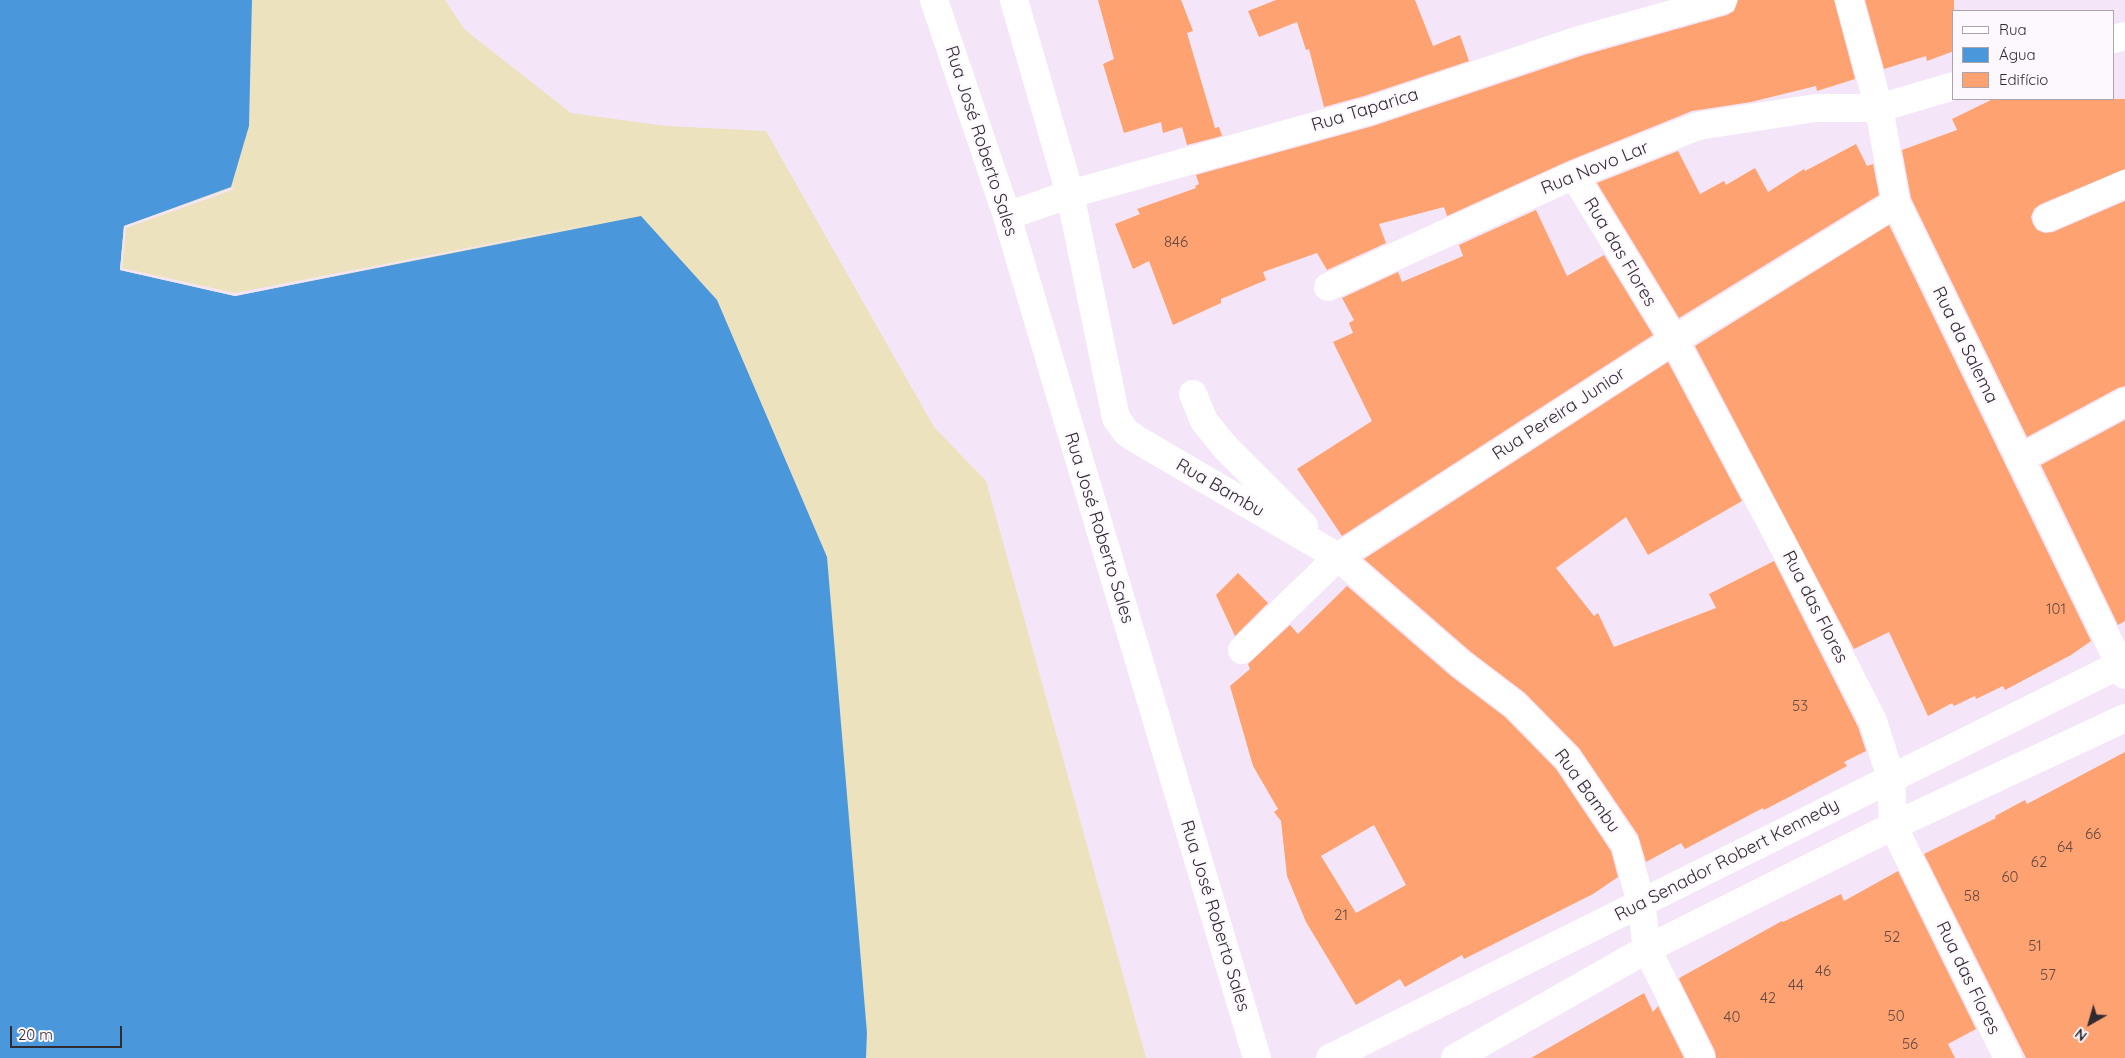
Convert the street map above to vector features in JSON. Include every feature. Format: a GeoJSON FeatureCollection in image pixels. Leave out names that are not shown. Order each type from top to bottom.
{"type":"FeatureCollection","features":[{"type":"Feature","properties":{"kind":"street","name":"Rua José Roberto Sales"},"geometry":{"type":"LineString","coordinates":[[934,0],[1007,216],[1257,1058]]}},
{"type":"Feature","properties":{"kind":"street"},"geometry":{"type":"LineString","coordinates":[[1014,0],[1070,194]]}},
{"type":"Feature","properties":{"kind":"street","name":"Rua Taparica"},"geometry":{"type":"LineString","coordinates":[[1007,216],[1070,194],[1369,111],[1579,40],[1723,0]]}},
{"type":"Feature","properties":{"kind":"street","name":"Rua da Salema"},"geometry":{"type":"LineString","coordinates":[[1849,0],[1879,108],[1896,204],[2123,667]]}},
{"type":"Feature","properties":{"kind":"street","name":"Rua Novo Lar"},"geometry":{"type":"LineString","coordinates":[[1328,287],[1574,175],[1698,126],[1816,108],[1879,108],[1952,87]]}},
{"type":"Feature","properties":{"kind":"street","name":"Rua das Flores"},"geometry":{"type":"LineString","coordinates":[[1574,175],[1674,340],[1786,551],[1873,721],[1891,778],[1893,826],[2008,1058]]}},
{"type":"Feature","properties":{"kind":"street"},"geometry":{"type":"LineString","coordinates":[[2047,218],[2125,184]]}},
{"type":"Feature","properties":{"kind":"street","name":"Rua Bambu"},"geometry":{"type":"LineString","coordinates":[[1070,194],[1116,418],[1126,432],[1334,555]]}},
{"type":"Feature","properties":{"kind":"street","name":"Rua Pereira Junior"},"geometry":{"type":"LineString","coordinates":[[1242,650],[1334,555],[1674,340],[1896,204]]}},
{"type":"Feature","properties":{"kind":"street","name":"Rua Bambu"},"geometry":{"type":"LineString","coordinates":[[1193,394],[1204,421],[1225,447],[1334,555],[1461,664],[1515,705],[1568,759],[1625,844],[1641,903],[1647,949],[1700,1058]]}},
{"type":"Feature","properties":{"kind":"street"},"geometry":{"type":"LineString","coordinates":[[2020,459],[2125,402]]}},
{"type":"Feature","properties":{"kind":"street","name":"Rua Senador Robert Kennedy"},"geometry":{"type":"LineString","coordinates":[[1330,1058],[1891,778],[2123,667]]}},
{"type":"Feature","properties":{"kind":"street"},"geometry":{"type":"LineString","coordinates":[[1455,1058],[1647,949],[1893,826],[2125,718]]}},
{"type":"Feature","properties":{"kind":"sand"},"geometry":{"type":"Polygon","coordinates":[[[252,0],[445,0],[465,30],[571,113],[666,126],[766,131],[934,427],[986,481],[1146,1058],[866,1058],[867,1033],[235,296],[120,270],[124,226],[249,126],[252,0]]]}},
{"type":"Feature","properties":{"kind":"water"},"geometry":{"type":"Polygon","coordinates":[[[0,0],[252,0],[249,126],[231,187],[124,226],[120,270],[235,296],[641,216],[717,300],[827,557],[867,1033],[866,1058],[0,1058],[0,0]]]}},
{"type":"Feature","properties":{"kind":"pier"},"geometry":{"type":"Polygon","coordinates":[[[234,187],[232,190],[126,228],[122,268],[235,293],[643,214],[235,296],[120,270],[124,226],[234,187]]]}},
{"type":"Feature","properties":{"kind":"building"},"geometry":{"type":"Polygon","coordinates":[[[1098,0],[1181,0],[1193,31],[1187,33],[1215,128],[1219,127],[1222,136],[1187,145],[1182,127],[1163,133],[1161,122],[1124,133],[1103,64],[1114,59],[1098,0]]]}},
{"type":"Feature","properties":{"kind":"building"},"geometry":{"type":"Polygon","coordinates":[[[1276,0],[1415,0],[1433,46],[1460,35],[1469,61],[1364,96],[1324,107],[1309,49],[1306,50],[1297,22],[1259,37],[1248,11],[1276,0]]]}},
{"type":"Feature","properties":{"kind":"building"},"geometry":{"type":"Polygon","coordinates":[[[1738,0],[1834,0],[1855,79],[1817,91],[1816,86],[1751,102],[1692,111],[1568,161],[1447,216],[1444,207],[1379,224],[1386,243],[1327,270],[1317,253],[1263,272],[1266,280],[1221,299],[1221,303],[1173,325],[1149,261],[1133,269],[1115,224],[1140,214],[1137,209],[1196,188],[1195,186],[1199,184],[1196,175],[1373,126],[1584,55],[1727,15],[1734,11],[1738,0]]]}},
{"type":"Feature","properties":{"kind":"building"},"geometry":{"type":"Polygon","coordinates":[[[1865,0],[1954,0],[1954,10],[1952,10],[1952,52],[1927,61],[1926,56],[1884,69],[1865,0]]]}},
{"type":"Feature","properties":{"kind":"building"},"geometry":{"type":"Polygon","coordinates":[[[2125,99],[2125,169],[2041,204],[2034,209],[2031,217],[2037,230],[2045,233],[2053,232],[2125,201],[2125,386],[2027,437],[1911,198],[1902,150],[1957,130],[1952,119],[1991,100],[2125,99]]]}},
{"type":"Feature","properties":{"kind":"building"},"geometry":{"type":"Polygon","coordinates":[[[1856,144],[1867,166],[1873,164],[1879,195],[1679,318],[1597,183],[1678,151],[1700,194],[1724,181],[1726,185],[1755,168],[1768,192],[1804,169],[1805,171],[1856,144]]]}},
{"type":"Feature","properties":{"kind":"building"},"geometry":{"type":"Polygon","coordinates":[[[1536,210],[1567,276],[1604,255],[1653,335],[1342,536],[1297,469],[1372,421],[1333,342],[1353,333],[1349,323],[1354,320],[1342,298],[1398,272],[1402,282],[1463,256],[1459,245],[1536,210]]]}},
{"type":"Feature","properties":{"kind":"building"},"geometry":{"type":"Polygon","coordinates":[[[1889,225],[2091,641],[2071,655],[2005,690],[2003,686],[1976,699],[1975,696],[1954,706],[1952,703],[1928,716],[1889,632],[1854,649],[1695,346],[1889,225]]]}},
{"type":"Feature","properties":{"kind":"building"},"geometry":{"type":"Polygon","coordinates":[[[1668,362],[1742,501],[1648,555],[1626,517],[1556,568],[1594,616],[1598,613],[1614,647],[1716,608],[1709,594],[1774,561],[1858,727],[1866,751],[1844,762],[1847,766],[1764,810],[1763,808],[1685,849],[1681,843],[1646,862],[1638,835],[1579,748],[1525,693],[1471,652],[1364,559],[1668,362]]]}},
{"type":"Feature","properties":{"kind":"building"},"geometry":{"type":"Polygon","coordinates":[[[2125,420],[2125,621],[2118,625],[2041,465],[2125,420]]]}},
{"type":"Feature","properties":{"kind":"building"},"geometry":{"type":"Polygon","coordinates":[[[1238,573],[1268,603],[1235,636],[1216,595],[1238,573]]]}},
{"type":"Feature","properties":{"kind":"building"},"geometry":{"type":"Polygon","coordinates":[[[1347,586],[1451,676],[1505,717],[1556,769],[1611,851],[1618,877],[1593,894],[1464,959],[1462,955],[1405,987],[1400,979],[1356,1005],[1306,922],[1287,876],[1281,821],[1274,812],[1278,809],[1253,766],[1230,686],[1250,669],[1248,664],[1290,625],[1298,634],[1347,586]],[[1374,825],[1321,856],[1356,913],[1406,885],[1374,825]]]}},
{"type":"Feature","properties":{"kind":"building"},"geometry":{"type":"Polygon","coordinates":[[[2125,752],[2125,1058],[2026,1058],[1924,854],[1996,818],[1995,816],[2025,800],[2027,804],[2125,752]]]}},
{"type":"Feature","properties":{"kind":"building"},"geometry":{"type":"Polygon","coordinates":[[[1898,871],[1976,1029],[1948,1044],[1955,1058],[1716,1058],[1715,1051],[1679,979],[1782,921],[1841,894],[1844,901],[1898,871]]]}},
{"type":"Feature","properties":{"kind":"building"},"geometry":{"type":"Polygon","coordinates":[[[1644,993],[1653,1012],[1658,1006],[1684,1058],[1531,1058],[1644,993]]]}}]}
